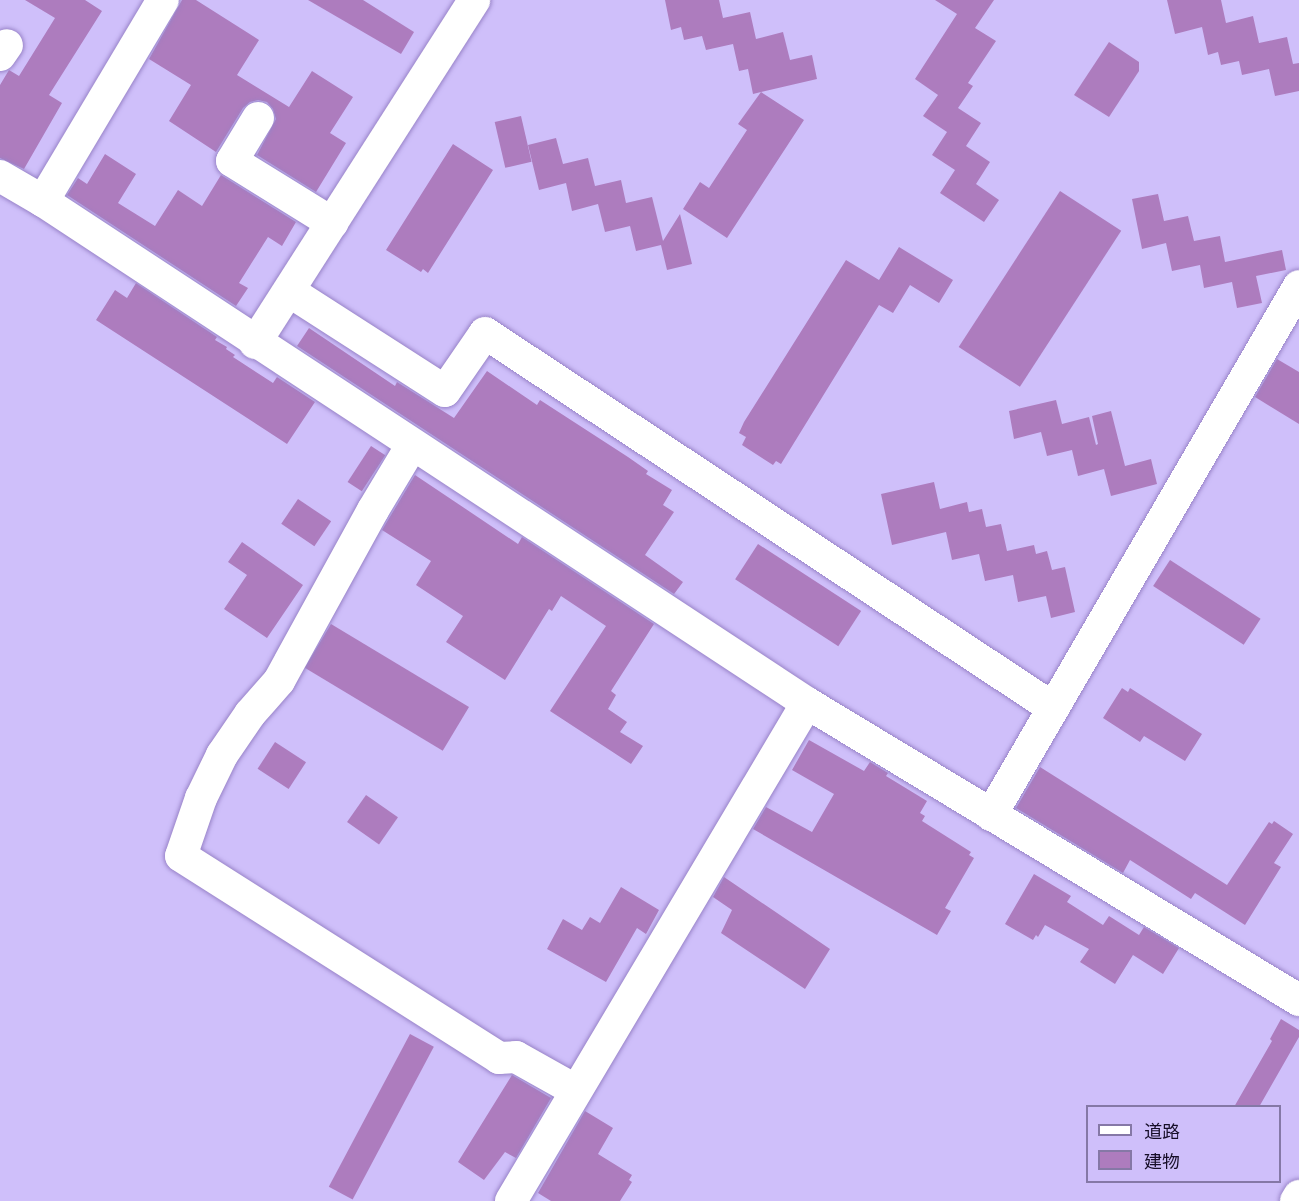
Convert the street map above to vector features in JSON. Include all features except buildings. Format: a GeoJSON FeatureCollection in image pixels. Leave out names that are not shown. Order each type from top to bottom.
{"type":"FeatureCollection","features":[{"type":"Feature","properties":{"kind":"street"},"geometry":{"type":"LineString","coordinates":[[43,201],[164,0]]}},
{"type":"Feature","properties":{"kind":"street"},"geometry":{"type":"LineString","coordinates":[[255,343],[474,0]]}},
{"type":"Feature","properties":{"kind":"street"},"geometry":{"type":"LineString","coordinates":[[258,118],[232,161],[332,223]]}},
{"type":"Feature","properties":{"kind":"street"},"geometry":{"type":"LineString","coordinates":[[0,176],[43,201],[255,343],[807,703],[1299,1000]]}},
{"type":"Feature","properties":{"kind":"street"},"geometry":{"type":"LineString","coordinates":[[991,814],[1299,286]]}},
{"type":"Feature","properties":{"kind":"street"},"geometry":{"type":"LineString","coordinates":[[289,291],[445,391],[485,333],[1053,708]]}},
{"type":"Feature","properties":{"kind":"street"},"geometry":{"type":"LineString","coordinates":[[412,445],[373,510],[279,681],[250,714],[222,755],[201,798],[181,856],[499,1058],[516,1057],[575,1090]]}},
{"type":"Feature","properties":{"kind":"street"},"geometry":{"type":"LineString","coordinates":[[511,1201],[807,703]]}},
{"type":"Feature","properties":{"kind":"street"},"geometry":{"type":"LineString","coordinates":[[1296,1201],[1299,1196]]}}]}
